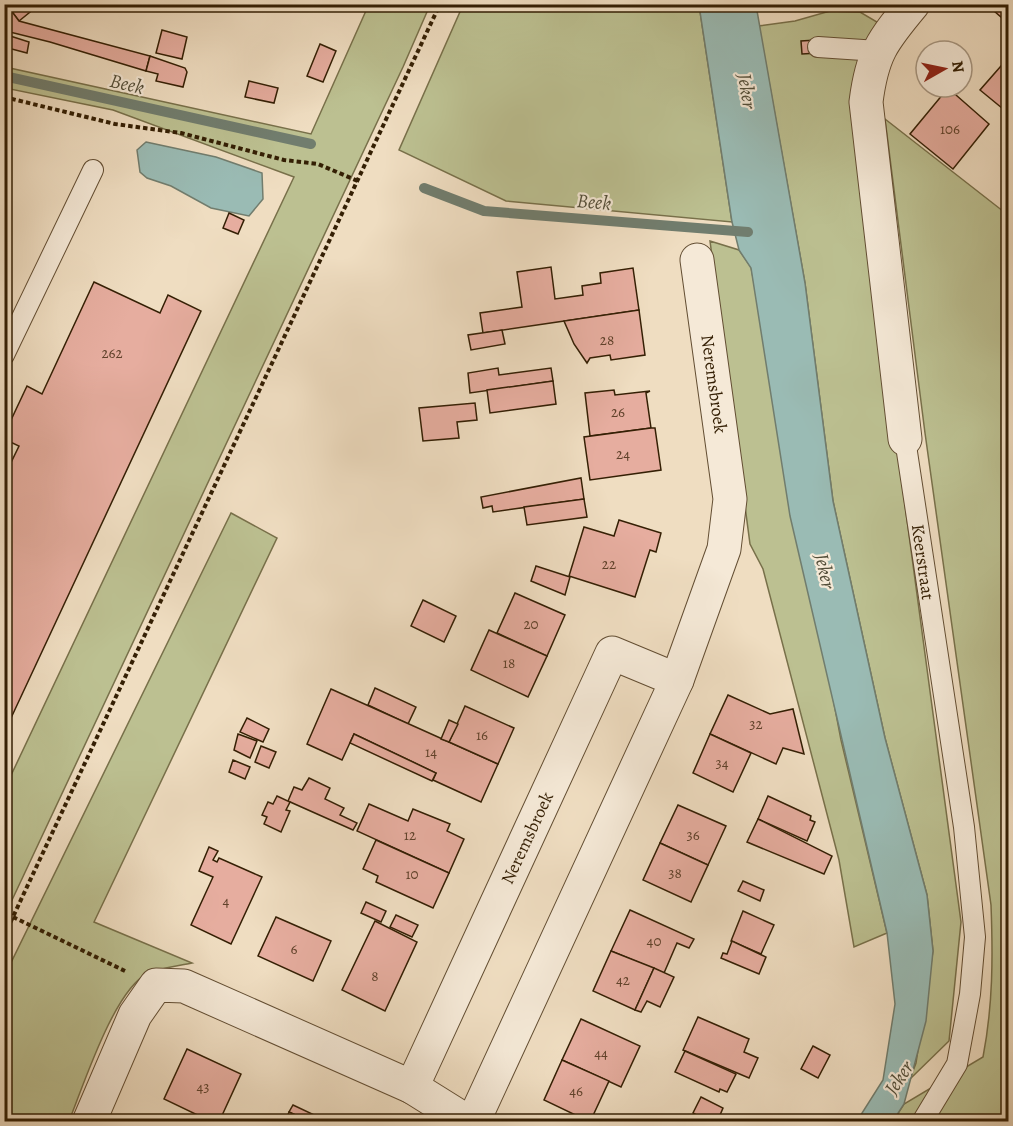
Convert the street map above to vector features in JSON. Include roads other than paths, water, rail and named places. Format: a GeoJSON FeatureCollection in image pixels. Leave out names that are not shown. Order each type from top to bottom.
{"type":"FeatureCollection","features":[{"type":"Feature","properties":{"kind":"street","name":"Keerstraat"},"geometry":{"type":"LineString","coordinates":[[905,439],[866,102],[870,71],[878,51],[913,4]]}},
{"type":"Feature","properties":{"kind":"street","name":"Neremsbroek"},"geometry":{"type":"LineString","coordinates":[[473,1122],[677,680],[724,549],[730,499],[697,260]]}},
{"type":"Feature","properties":{"kind":"street","name":"Neremsbroek"},"geometry":{"type":"LineString","coordinates":[[412,1087],[612,653],[677,680]]}},
{"type":"Feature","properties":{"kind":"street"},"geometry":{"type":"LineString","coordinates":[[89,1122],[135,1015],[156,986],[184,986],[412,1087],[468,1122]]}},
{"type":"Feature","properties":{"kind":"lane"},"geometry":{"type":"LineString","coordinates":[[818,47],[878,51]]}},
{"type":"Feature","properties":{"kind":"lane"},"geometry":{"type":"LineString","coordinates":[[4,355],[93,170]]}},
{"type":"Feature","properties":{"kind":"lane","name":"Keerstraat"},"geometry":{"type":"LineString","coordinates":[[905,439],[964,826],[975,937],[970,994],[957,1064],[922,1122]]}},
{"type":"Feature","properties":{"kind":"water","name":"Jeker"},"geometry":{"type":"Polygon","coordinates":[[[699,5],[756,5],[805,283],[833,501],[885,738],[927,895],[933,951],[926,1021],[904,1104],[893,1121],[857,1121],[883,1080],[895,1004],[887,933],[790,516],[751,268],[739,250],[732,222],[699,5]]]}},
{"type":"Feature","properties":{"kind":"water"},"geometry":{"type":"Polygon","coordinates":[[[146,142],[216,157],[262,173],[263,199],[249,216],[211,208],[171,186],[147,178],[140,172],[137,150],[146,142]]]}},
{"type":"Feature","properties":{"kind":"waterway","name":"Beek"},"geometry":{"type":"LineString","coordinates":[[4,76],[311,144]]}},
{"type":"Feature","properties":{"kind":"waterway","name":"Beek"},"geometry":{"type":"LineString","coordinates":[[424,188],[484,211],[748,232]]}}]}
